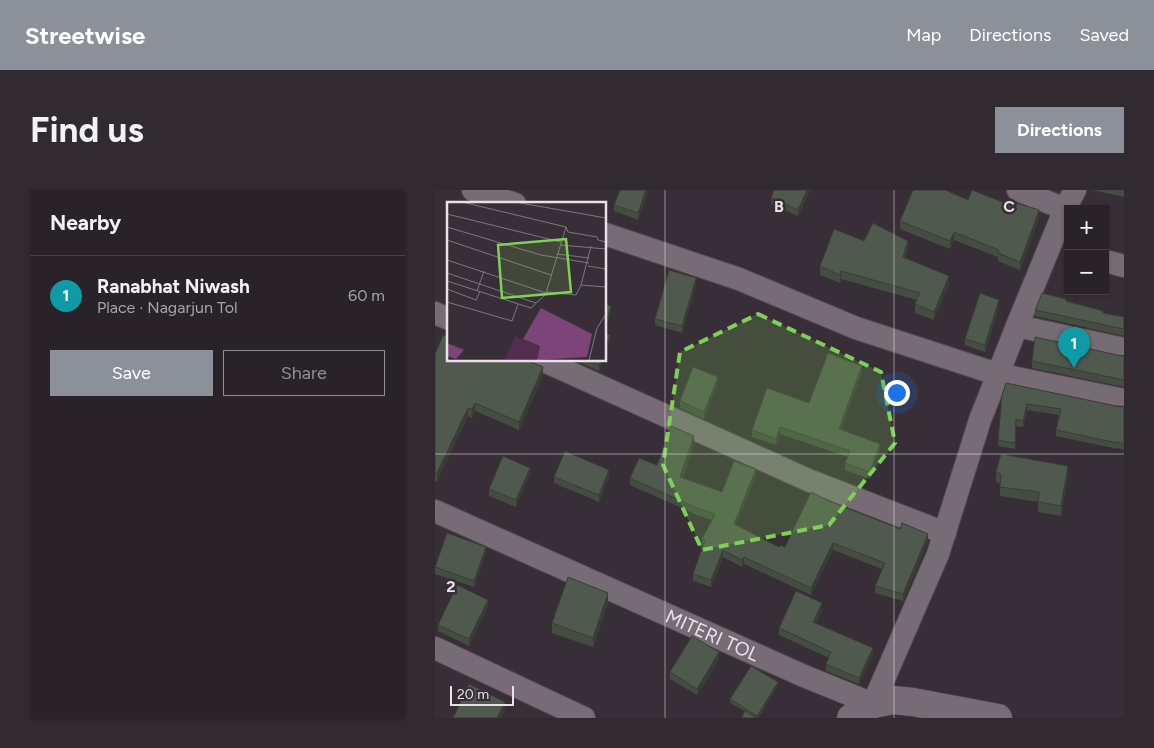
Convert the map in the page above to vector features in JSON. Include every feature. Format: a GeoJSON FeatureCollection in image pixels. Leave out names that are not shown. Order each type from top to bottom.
{"type":"FeatureCollection","features":[{"type":"Feature","properties":{"kind":"main road"},"geometry":{"type":"LineString","coordinates":[[862,711],[893,700],[999,718]]}},
{"type":"Feature","properties":{"kind":"street"},"geometry":{"type":"LineString","coordinates":[[473,190],[509,202]]}},
{"type":"Feature","properties":{"kind":"street"},"geometry":{"type":"LineString","coordinates":[[862,711],[938,554],[980,420],[997,374],[1017,326],[1059,248],[1070,200],[1018,190]]}},
{"type":"Feature","properties":{"kind":"street"},"geometry":{"type":"LineString","coordinates":[[606,234],[739,278],[856,328],[997,374],[1124,400]]}},
{"type":"Feature","properties":{"kind":"street"},"geometry":{"type":"LineString","coordinates":[[1109,262],[1124,266]]}},
{"type":"Feature","properties":{"kind":"street"},"geometry":{"type":"LineString","coordinates":[[435,313],[447,318]]}},
{"type":"Feature","properties":{"kind":"street"},"geometry":{"type":"LineString","coordinates":[[1017,326],[1124,349]]}},
{"type":"Feature","properties":{"kind":"street"},"geometry":{"type":"LineString","coordinates":[[544,361],[808,480],[945,533]]}},
{"type":"Feature","properties":{"kind":"street","name":"MITERI TOL"},"geometry":{"type":"LineString","coordinates":[[435,511],[804,676],[862,711]]}},
{"type":"Feature","properties":{"kind":"street"},"geometry":{"type":"LineString","coordinates":[[435,648],[584,718]]}},
{"type":"Feature","properties":{"kind":"highlighted area"},"geometry":{"type":"Polygon","coordinates":[[[758,314],[881,372],[895,443],[829,525],[702,550],[663,465],[680,352],[758,314]]]}},
{"type":"Feature","properties":{"kind":"building"},"geometry":{"type":"Polygon","coordinates":[[[620,190],[646,190],[638,213],[614,205],[620,190]]]}},
{"type":"Feature","properties":{"kind":"building"},"geometry":{"type":"Polygon","coordinates":[[[774,190],[807,190],[798,210],[771,198],[774,190]]]}},
{"type":"Feature","properties":{"kind":"building"},"geometry":{"type":"Polygon","coordinates":[[[913,190],[945,190],[968,200],[972,190],[1015,207],[1016,203],[1039,210],[1020,262],[998,253],[999,250],[954,232],[950,241],[900,221],[913,190]]]}},
{"type":"Feature","properties":{"kind":"building"},"geometry":{"type":"Polygon","coordinates":[[[873,223],[908,241],[903,257],[949,276],[934,312],[915,304],[920,293],[841,271],[840,275],[820,266],[834,229],[864,241],[873,223]]]}},
{"type":"Feature","properties":{"kind":"building"},"geometry":{"type":"Polygon","coordinates":[[[669,270],[696,278],[682,326],[655,319],[669,270]]]}},
{"type":"Feature","properties":{"kind":"building"},"geometry":{"type":"Polygon","coordinates":[[[980,293],[999,300],[985,345],[965,339],[980,293]]]}},
{"type":"Feature","properties":{"kind":"building"},"geometry":{"type":"Polygon","coordinates":[[[1042,293],[1103,311],[1103,313],[1124,317],[1124,329],[1035,310],[1042,293]]]}},
{"type":"Feature","properties":{"kind":"building"},"geometry":{"type":"Polygon","coordinates":[[[606,304],[611,306],[606,322],[606,304]]]}},
{"type":"Feature","properties":{"kind":"building"},"geometry":{"type":"Polygon","coordinates":[[[606,333],[610,335],[606,345],[606,333]]]}},
{"type":"Feature","properties":{"kind":"building"},"geometry":{"type":"Polygon","coordinates":[[[443,335],[447,336],[447,361],[529,361],[543,367],[519,422],[475,403],[472,409],[468,408],[437,473],[435,472],[435,354],[443,335]]]}},
{"type":"Feature","properties":{"kind":"building"},"geometry":{"type":"Polygon","coordinates":[[[1035,337],[1124,355],[1124,380],[1032,361],[1035,337]]]}},
{"type":"Feature","properties":{"kind":"building"},"geometry":{"type":"Polygon","coordinates":[[[828,353],[862,366],[839,429],[880,444],[870,472],[845,463],[850,451],[780,427],[776,439],[752,430],[767,388],[809,403],[828,353]]]}},
{"type":"Feature","properties":{"kind":"building"},"geometry":{"type":"Polygon","coordinates":[[[591,361],[601,361],[599,365],[591,361]]]}},
{"type":"Feature","properties":{"kind":"building"},"geometry":{"type":"Polygon","coordinates":[[[693,367],[718,377],[704,412],[680,401],[693,367]]]}},
{"type":"Feature","properties":{"kind":"building"},"geometry":{"type":"Polygon","coordinates":[[[1006,383],[1121,407],[1124,406],[1124,444],[1056,430],[1061,409],[1027,404],[1023,421],[1016,419],[1015,443],[998,440],[1002,395],[1006,383]]]}},
{"type":"Feature","properties":{"kind":"building"},"geometry":{"type":"Polygon","coordinates":[[[671,426],[694,436],[680,477],[722,492],[734,461],[756,469],[734,524],[779,547],[780,545],[785,547],[811,492],[900,529],[902,523],[928,534],[903,594],[875,586],[885,563],[833,543],[811,588],[744,557],[742,560],[723,550],[711,580],[693,574],[705,540],[702,539],[715,514],[630,478],[639,458],[657,465],[671,426]]]}},
{"type":"Feature","properties":{"kind":"building"},"geometry":{"type":"Polygon","coordinates":[[[565,451],[609,470],[599,495],[554,477],[565,451]]]}},
{"type":"Feature","properties":{"kind":"building"},"geometry":{"type":"Polygon","coordinates":[[[1001,454],[1068,466],[1061,506],[1038,502],[1039,492],[1000,487],[1001,474],[996,472],[1001,454]]]}},
{"type":"Feature","properties":{"kind":"building"},"geometry":{"type":"Polygon","coordinates":[[[503,456],[530,468],[516,500],[489,489],[503,456]]]}},
{"type":"Feature","properties":{"kind":"building"},"geometry":{"type":"Polygon","coordinates":[[[447,533],[486,547],[474,581],[435,567],[447,533]]]}},
{"type":"Feature","properties":{"kind":"building"},"geometry":{"type":"Polygon","coordinates":[[[568,577],[608,593],[593,638],[552,623],[568,577]]]}},
{"type":"Feature","properties":{"kind":"building"},"geometry":{"type":"Polygon","coordinates":[[[457,585],[488,600],[469,639],[438,625],[457,585]]]}},
{"type":"Feature","properties":{"kind":"building"},"geometry":{"type":"Polygon","coordinates":[[[796,591],[822,603],[813,622],[873,648],[859,678],[826,664],[831,652],[779,628],[796,591]]]}},
{"type":"Feature","properties":{"kind":"building"},"geometry":{"type":"Polygon","coordinates":[[[692,636],[719,652],[697,689],[670,672],[692,636]]]}},
{"type":"Feature","properties":{"kind":"building"},"geometry":{"type":"Polygon","coordinates":[[[751,666],[778,682],[757,716],[730,699],[751,666]]]}},
{"type":"Feature","properties":{"kind":"building"},"geometry":{"type":"Polygon","coordinates":[[[469,684],[505,702],[497,718],[453,718],[469,684]]]}},
{"type":"Feature","properties":{"kind":"building"},"geometry":{"type":"Polygon","coordinates":[[[745,711],[757,718],[741,718],[745,711]]]}},
{"type":"Feature","properties":{"kind":"place","name":"Ranabhat Niwash"},"geometry":{"type":"Point","coordinates":[1074,368]}}]}
